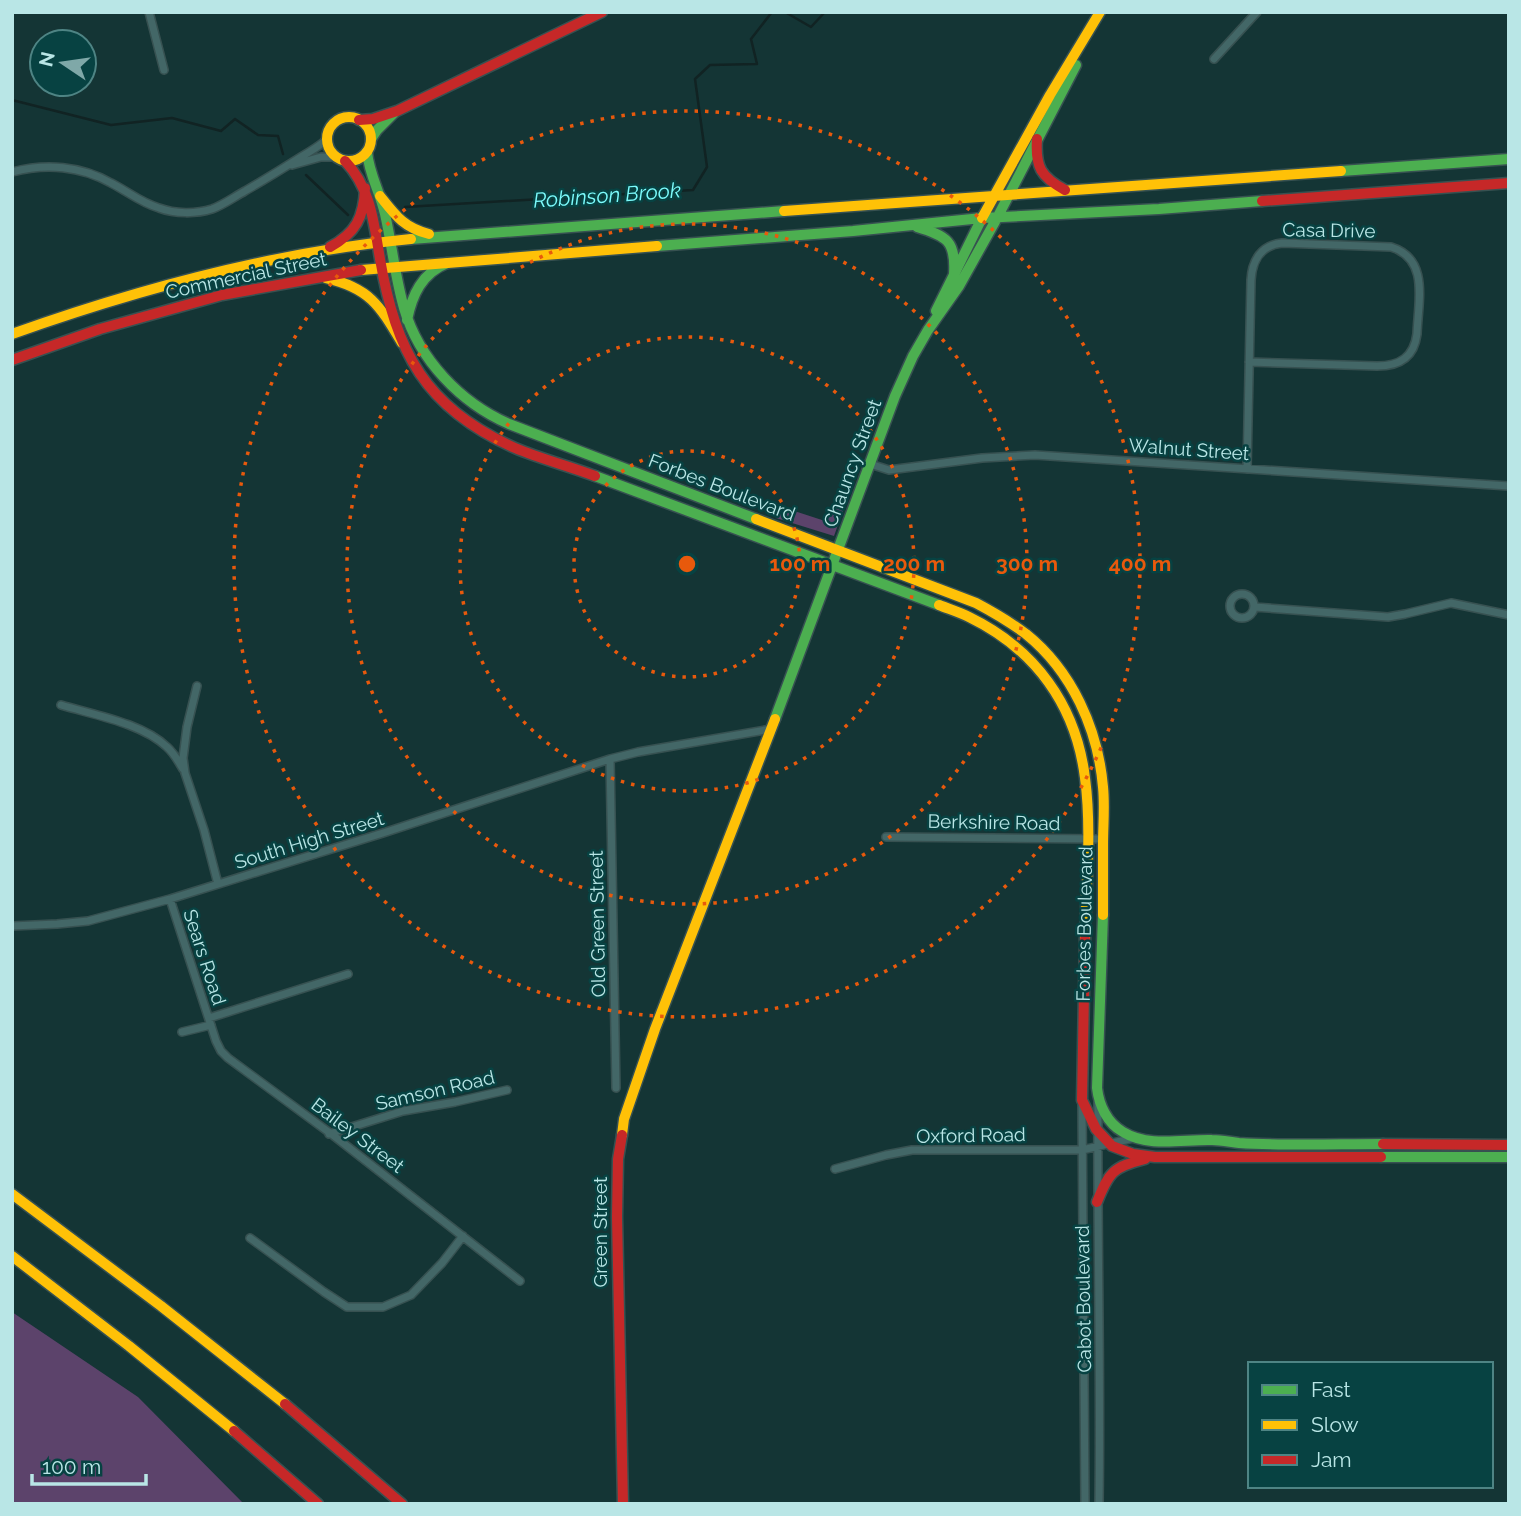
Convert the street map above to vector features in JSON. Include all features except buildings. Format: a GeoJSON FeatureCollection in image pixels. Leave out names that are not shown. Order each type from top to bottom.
{"type":"FeatureCollection","features":[{"type":"Feature","properties":{"kind":"main road"},"geometry":{"type":"LineString","coordinates":[[397,111],[377,130],[367,152],[355,161],[340,159],[329,149],[329,130],[336,122],[345,118],[374,119],[397,111],[602,12]]}},
{"type":"Feature","properties":{"kind":"main road","name":"Chauncy Street"},"geometry":{"type":"LineString","coordinates":[[928,330],[959,286],[997,218],[1101,12]]}},
{"type":"Feature","properties":{"kind":"main road","name":"Chauncy Street"},"geometry":{"type":"LineString","coordinates":[[678,971],[834,565],[899,387],[982,218],[1050,95],[1101,12]]}},
{"type":"Feature","properties":{"kind":"main road"},"geometry":{"type":"LineString","coordinates":[[359,120],[367,126],[371,139]]}},
{"type":"Feature","properties":{"kind":"main road"},"geometry":{"type":"LineString","coordinates":[[1037,139],[1036,158],[1042,174],[1065,191]]}},
{"type":"Feature","properties":{"kind":"main road","name":"Forbes Boulevard"},"geometry":{"type":"LineString","coordinates":[[367,152],[369,170],[385,211],[407,320],[420,345],[440,373],[476,407],[541,438],[984,606],[1029,636],[1053,659],[1080,701],[1098,747],[1103,788],[1098,1094],[1109,1118],[1117,1128],[1134,1138]]}},
{"type":"Feature","properties":{"kind":"main road","name":"Forbes Boulevard"},"geometry":{"type":"LineString","coordinates":[[340,159],[351,166],[365,188],[388,302],[410,360],[422,379],[443,402],[471,425],[492,438],[545,459],[968,617],[999,633],[1038,668],[1057,694],[1077,735],[1085,778],[1082,1100],[1097,1131],[1109,1144],[1132,1154],[1154,1157],[1509,1157]]}},
{"type":"Feature","properties":{"kind":"main road","name":"Commercial Street"},"geometry":{"type":"LineString","coordinates":[[12,334],[115,298],[196,277],[323,250],[390,242],[487,232],[1509,159]]}},
{"type":"Feature","properties":{"kind":"main road","name":"Commercial Street"},"geometry":{"type":"LineString","coordinates":[[12,360],[100,329],[222,295],[394,265],[982,218],[1159,209],[1509,183]]}},
{"type":"Feature","properties":{"kind":"main road"},"geometry":{"type":"LineString","coordinates":[[323,250],[341,242],[353,229],[362,213],[365,188]]}},
{"type":"Feature","properties":{"kind":"main road"},"geometry":{"type":"LineString","coordinates":[[380,196],[396,218],[408,228],[439,237]]}},
{"type":"Feature","properties":{"kind":"main road"},"geometry":{"type":"LineString","coordinates":[[910,225],[946,237],[954,252],[954,274]]}},
{"type":"Feature","properties":{"kind":"main road"},"geometry":{"type":"LineString","coordinates":[[407,320],[411,299],[420,283],[441,265],[458,260]]}},
{"type":"Feature","properties":{"kind":"main road"},"geometry":{"type":"LineString","coordinates":[[319,277],[362,290],[376,302],[402,343]]}},
{"type":"Feature","properties":{"kind":"main road","name":"Green Street"},"geometry":{"type":"LineString","coordinates":[[623,1504],[617,1228],[620,1136],[631,1096],[678,971]]}},
{"type":"Feature","properties":{"kind":"main road"},"geometry":{"type":"LineString","coordinates":[[1134,1138],[1240,1143],[1509,1145]]}},
{"type":"Feature","properties":{"kind":"main road"},"geometry":{"type":"LineString","coordinates":[[1097,1202],[1106,1180],[1118,1167],[1154,1157]]}},
{"type":"Feature","properties":{"kind":"main road"},"geometry":{"type":"LineString","coordinates":[[12,1194],[275,1396],[402,1504]]}},
{"type":"Feature","properties":{"kind":"main road"},"geometry":{"type":"LineString","coordinates":[[12,1256],[187,1391],[318,1504]]}},
{"type":"Feature","properties":{"kind":"street"},"geometry":{"type":"LineString","coordinates":[[149,12],[164,70]]}},
{"type":"Feature","properties":{"kind":"street"},"geometry":{"type":"LineString","coordinates":[[1214,59],[1257,12]]}},
{"type":"Feature","properties":{"kind":"street"},"geometry":{"type":"LineString","coordinates":[[12,172],[40,166],[69,168],[101,178],[157,208],[171,212],[201,211],[215,208],[288,166],[327,139]]}},
{"type":"Feature","properties":{"kind":"street"},"geometry":{"type":"LineString","coordinates":[[288,166],[321,157],[340,159]]}},
{"type":"Feature","properties":{"kind":"street","name":"Casa Drive"},"geometry":{"type":"LineString","coordinates":[[1247,469],[1249,362],[1251,273],[1258,255],[1269,246],[1282,243],[1384,246],[1402,251],[1413,260],[1418,271],[1419,285],[1417,334],[1413,349],[1401,362],[1377,366],[1249,362]]}},
{"type":"Feature","properties":{"kind":"street","name":"Walnut Street"},"geometry":{"type":"LineString","coordinates":[[870,464],[896,470],[982,458],[1035,456],[1509,486]]}},
{"type":"Feature","properties":{"kind":"street"},"geometry":{"type":"LineString","coordinates":[[1254,607],[1388,617],[1451,603],[1509,615]]}},
{"type":"Feature","properties":{"kind":"street"},"geometry":{"type":"LineString","coordinates":[[197,686],[183,758],[218,884]]}},
{"type":"Feature","properties":{"kind":"street"},"geometry":{"type":"LineString","coordinates":[[61,705],[139,729],[164,744],[185,773]]}},
{"type":"Feature","properties":{"kind":"street"},"geometry":{"type":"LineString","coordinates":[[610,759],[771,729]]}},
{"type":"Feature","properties":{"kind":"street","name":"South High Street"},"geometry":{"type":"LineString","coordinates":[[12,926],[88,921],[170,900],[383,834],[610,759]]}},
{"type":"Feature","properties":{"kind":"street","name":"Old Green Street"},"geometry":{"type":"LineString","coordinates":[[610,759],[616,1088]]}},
{"type":"Feature","properties":{"kind":"street","name":"Berkshire Road"},"geometry":{"type":"LineString","coordinates":[[886,837],[1103,839]]}},
{"type":"Feature","properties":{"kind":"street","name":"Sears Road"},"geometry":{"type":"LineString","coordinates":[[170,900],[210,1022]]}},
{"type":"Feature","properties":{"kind":"street"},"geometry":{"type":"LineString","coordinates":[[182,1032],[348,974]]}},
{"type":"Feature","properties":{"kind":"street","name":"Bailey Street"},"geometry":{"type":"LineString","coordinates":[[210,1022],[221,1051],[228,1058],[398,1184],[520,1281]]}},
{"type":"Feature","properties":{"kind":"street","name":"Samson Road"},"geometry":{"type":"LineString","coordinates":[[329,1133],[403,1111],[507,1090]]}},
{"type":"Feature","properties":{"kind":"street","name":"Cabot Boulevard"},"geometry":{"type":"LineString","coordinates":[[1098,1094],[1099,1504]]}},
{"type":"Feature","properties":{"kind":"street","name":"Cabot Boulevard"},"geometry":{"type":"LineString","coordinates":[[1082,1100],[1085,1504]]}},
{"type":"Feature","properties":{"kind":"street"},"geometry":{"type":"LineString","coordinates":[[1109,1144],[1134,1138]]}},
{"type":"Feature","properties":{"kind":"street","name":"Oxford Road"},"geometry":{"type":"LineString","coordinates":[[835,1169],[912,1150],[1082,1150],[1109,1144]]}},
{"type":"Feature","properties":{"kind":"street"},"geometry":{"type":"LineString","coordinates":[[250,1238],[347,1307],[383,1307],[411,1295],[463,1236]]}},
{"type":"Feature","properties":{"kind":"shaded area"},"geometry":{"type":"Polygon","coordinates":[[[841,493],[849,494],[834,536],[776,518],[773,504],[825,521],[841,493]]]}},
{"type":"Feature","properties":{"kind":"shaded area"},"geometry":{"type":"Polygon","coordinates":[[[12,1312],[138,1397],[244,1504],[12,1504],[12,1312]]]}},
{"type":"Feature","properties":{"kind":"waterway","name":"Robinson Brook"},"geometry":{"type":"LineString","coordinates":[[405,207],[693,190],[707,167],[695,79],[710,65],[757,64],[751,39],[772,12]]}},
{"type":"Feature","properties":{"kind":"waterway","name":"Robinson Brook"},"geometry":{"type":"LineString","coordinates":[[785,12],[811,27],[825,12]]}},
{"type":"Feature","properties":{"kind":"waterway","name":"Robinson Brook"},"geometry":{"type":"LineString","coordinates":[[12,100],[111,125],[172,118],[221,131],[235,119],[258,135],[278,136],[283,154]]}},
{"type":"Feature","properties":{"kind":"waterway","name":"Robinson Brook"},"geometry":{"type":"LineString","coordinates":[[306,175],[348,215]]}},
{"type":"Feature","properties":{"kind":"traffic: fast"},"geometry":{"type":"LineString","coordinates":[[997,218],[1076,65]]}},
{"type":"Feature","properties":{"kind":"traffic: fast"},"geometry":{"type":"LineString","coordinates":[[371,139],[394,113]]}},
{"type":"Feature","properties":{"kind":"traffic: fast"},"geometry":{"type":"LineString","coordinates":[[367,152],[385,214],[404,308],[420,345],[444,378],[474,404],[509,424],[756,519]]}},
{"type":"Feature","properties":{"kind":"traffic: fast"},"geometry":{"type":"LineString","coordinates":[[1341,171],[1509,159]]}},
{"type":"Feature","properties":{"kind":"traffic: fast"},"geometry":{"type":"LineString","coordinates":[[657,246],[982,218],[1262,201]]}},
{"type":"Feature","properties":{"kind":"traffic: fast"},"geometry":{"type":"LineString","coordinates":[[411,239],[784,211]]}},
{"type":"Feature","properties":{"kind":"traffic: fast"},"geometry":{"type":"LineString","coordinates":[[936,311],[982,218]]}},
{"type":"Feature","properties":{"kind":"traffic: fast"},"geometry":{"type":"LineString","coordinates":[[775,719],[895,396],[913,356],[959,286],[997,218]]}},
{"type":"Feature","properties":{"kind":"traffic: fast"},"geometry":{"type":"LineString","coordinates":[[917,227],[948,242],[953,254],[954,274]]}},
{"type":"Feature","properties":{"kind":"traffic: fast"},"geometry":{"type":"LineString","coordinates":[[407,320],[419,286],[438,267],[447,263]]}},
{"type":"Feature","properties":{"kind":"traffic: fast"},"geometry":{"type":"LineString","coordinates":[[595,476],[939,605]]}},
{"type":"Feature","properties":{"kind":"traffic: fast"},"geometry":{"type":"LineString","coordinates":[[1103,915],[1097,1088],[1100,1101],[1112,1124],[1133,1137],[1167,1142],[1212,1140],[1275,1144],[1383,1144]]}},
{"type":"Feature","properties":{"kind":"traffic: fast"},"geometry":{"type":"LineString","coordinates":[[1381,1157],[1509,1157]]}},
{"type":"Feature","properties":{"kind":"traffic: slow"},"geometry":{"type":"LineString","coordinates":[[982,218],[1050,95],[1100,12]]}},
{"type":"Feature","properties":{"kind":"traffic: slow"},"geometry":{"type":"LineString","coordinates":[[349,117],[365,123],[371,139],[365,155],[349,161],[333,155],[327,139],[333,123],[349,117]]}},
{"type":"Feature","properties":{"kind":"traffic: slow"},"geometry":{"type":"LineString","coordinates":[[784,211],[1341,171]]}},
{"type":"Feature","properties":{"kind":"traffic: slow"},"geometry":{"type":"LineString","coordinates":[[380,196],[406,224],[429,234]]}},
{"type":"Feature","properties":{"kind":"traffic: slow"},"geometry":{"type":"LineString","coordinates":[[12,334],[159,287],[209,274],[309,253],[411,239]]}},
{"type":"Feature","properties":{"kind":"traffic: slow"},"geometry":{"type":"LineString","coordinates":[[361,270],[657,246]]}},
{"type":"Feature","properties":{"kind":"traffic: slow"},"geometry":{"type":"LineString","coordinates":[[326,278],[364,293],[380,309],[402,343]]}},
{"type":"Feature","properties":{"kind":"traffic: slow"},"geometry":{"type":"LineString","coordinates":[[756,519],[976,603],[1026,634],[1057,665],[1089,723],[1100,765],[1104,794],[1103,915]]}},
{"type":"Feature","properties":{"kind":"traffic: slow"},"geometry":{"type":"LineString","coordinates":[[939,605],[969,617],[1014,645],[1048,682],[1062,703],[1080,751],[1087,798],[1085,939]]}},
{"type":"Feature","properties":{"kind":"traffic: slow"},"geometry":{"type":"LineString","coordinates":[[622,1135],[624,1119],[655,1029],[775,719]]}},
{"type":"Feature","properties":{"kind":"traffic: slow"},"geometry":{"type":"LineString","coordinates":[[12,1194],[285,1404]]}},
{"type":"Feature","properties":{"kind":"traffic: slow"},"geometry":{"type":"LineString","coordinates":[[12,1256],[234,1431]]}},
{"type":"Feature","properties":{"kind":"traffic: jam"},"geometry":{"type":"LineString","coordinates":[[359,120],[373,119],[397,111],[602,12]]}},
{"type":"Feature","properties":{"kind":"traffic: jam"},"geometry":{"type":"LineString","coordinates":[[1037,139],[1037,157],[1041,170],[1065,190]]}},
{"type":"Feature","properties":{"kind":"traffic: jam"},"geometry":{"type":"LineString","coordinates":[[345,161],[361,183],[370,207],[395,322],[406,349],[437,395],[458,415],[515,448],[595,476]]}},
{"type":"Feature","properties":{"kind":"traffic: jam"},"geometry":{"type":"LineString","coordinates":[[1262,201],[1509,183]]}},
{"type":"Feature","properties":{"kind":"traffic: jam"},"geometry":{"type":"LineString","coordinates":[[330,247],[346,236],[357,223],[363,207],[365,188]]}},
{"type":"Feature","properties":{"kind":"traffic: jam"},"geometry":{"type":"LineString","coordinates":[[12,360],[100,329],[222,295],[361,270]]}},
{"type":"Feature","properties":{"kind":"traffic: jam"},"geometry":{"type":"LineString","coordinates":[[1085,939],[1082,1100],[1096,1129],[1112,1146],[1133,1154],[1155,1157],[1381,1157]]}},
{"type":"Feature","properties":{"kind":"traffic: jam"},"geometry":{"type":"LineString","coordinates":[[622,1135],[618,1159],[617,1217],[623,1504]]}},
{"type":"Feature","properties":{"kind":"traffic: jam"},"geometry":{"type":"LineString","coordinates":[[1383,1144],[1509,1145]]}},
{"type":"Feature","properties":{"kind":"traffic: jam"},"geometry":{"type":"LineString","coordinates":[[1097,1202],[1114,1172],[1145,1159]]}},
{"type":"Feature","properties":{"kind":"traffic: jam"},"geometry":{"type":"LineString","coordinates":[[285,1404],[402,1504]]}},
{"type":"Feature","properties":{"kind":"traffic: jam"},"geometry":{"type":"LineString","coordinates":[[234,1431],[318,1504]]}}]}
